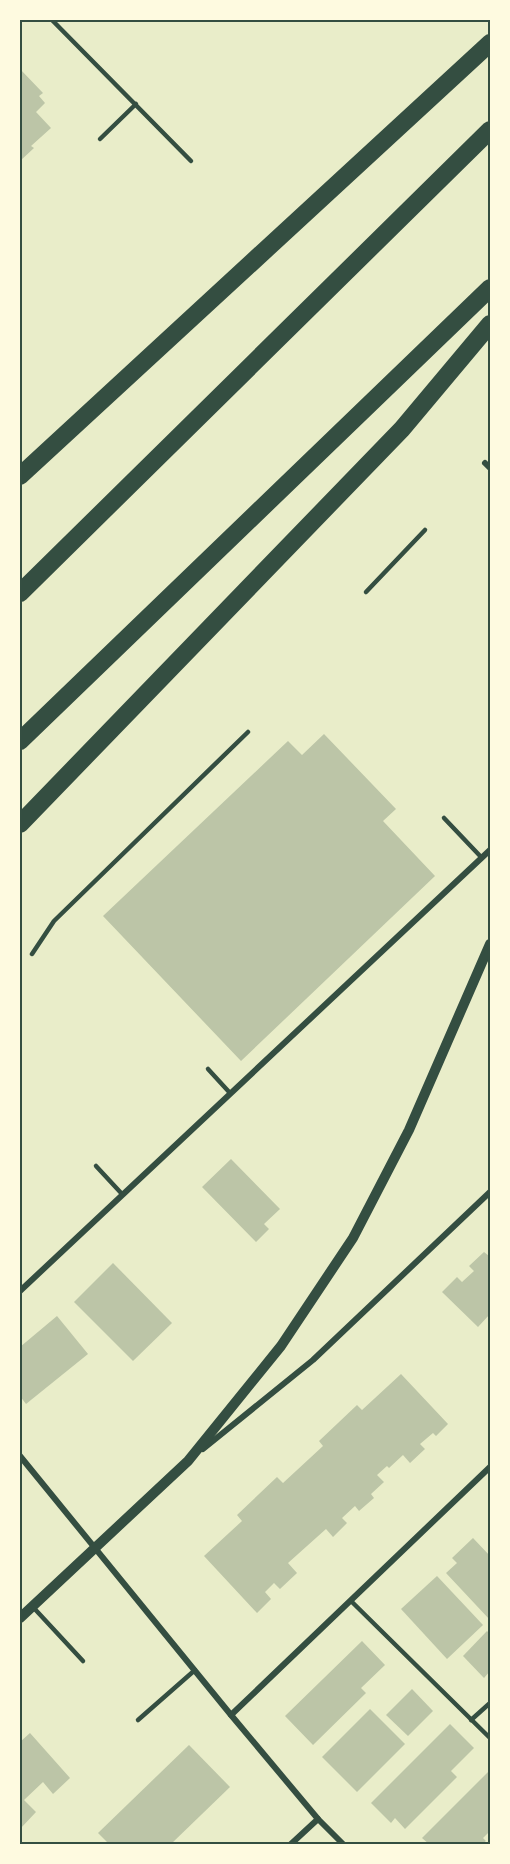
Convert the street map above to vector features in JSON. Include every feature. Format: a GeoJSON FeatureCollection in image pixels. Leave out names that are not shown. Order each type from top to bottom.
{"type":"FeatureCollection","features":[{"type":"Feature","properties":{"kind":"highway"},"geometry":{"type":"LineString","coordinates":[[20,476],[490,43]]}},
{"type":"Feature","properties":{"kind":"highway"},"geometry":{"type":"LineString","coordinates":[[20,593],[490,130]]}},
{"type":"Feature","properties":{"kind":"highway"},"geometry":{"type":"LineString","coordinates":[[20,741],[490,288]]}},
{"type":"Feature","properties":{"kind":"highway"},"geometry":{"type":"LineString","coordinates":[[20,824],[402,429],[490,324]]}},
{"type":"Feature","properties":{"kind":"highway"},"geometry":{"type":"LineString","coordinates":[[20,579],[171,444]]}},
{"type":"Feature","properties":{"kind":"street"},"geometry":{"type":"LineString","coordinates":[[20,1291],[490,850]]}},
{"type":"Feature","properties":{"kind":"street"},"geometry":{"type":"LineString","coordinates":[[189,1461],[281,1346],[353,1238],[409,1130],[490,944]]}},
{"type":"Feature","properties":{"kind":"street"},"geometry":{"type":"LineString","coordinates":[[20,1618],[189,1461],[314,1359],[490,1192]]}},
{"type":"Feature","properties":{"kind":"street"},"geometry":{"type":"LineString","coordinates":[[20,1456],[231,1715],[318,1819],[343,1845]]}},
{"type":"Feature","properties":{"kind":"street"},"geometry":{"type":"LineString","coordinates":[[231,1715],[352,1602],[490,1467]]}},
{"type":"Feature","properties":{"kind":"street"},"geometry":{"type":"LineString","coordinates":[[291,1845],[318,1819]]}},
{"type":"Feature","properties":{"kind":"lane"},"geometry":{"type":"LineString","coordinates":[[52,20],[191,161]]}},
{"type":"Feature","properties":{"kind":"lane"},"geometry":{"type":"LineString","coordinates":[[100,139],[136,104]]}},
{"type":"Feature","properties":{"kind":"lane"},"geometry":{"type":"LineString","coordinates":[[366,592],[424,530]]}},
{"type":"Feature","properties":{"kind":"lane"},"geometry":{"type":"LineString","coordinates":[[32,954],[54,921],[248,732]]}},
{"type":"Feature","properties":{"kind":"lane"},"geometry":{"type":"LineString","coordinates":[[444,818],[482,858]]}},
{"type":"Feature","properties":{"kind":"lane"},"geometry":{"type":"LineString","coordinates":[[208,1070],[230,1093]]}},
{"type":"Feature","properties":{"kind":"lane"},"geometry":{"type":"LineString","coordinates":[[96,1166],[122,1194]]}},
{"type":"Feature","properties":{"kind":"lane"},"geometry":{"type":"LineString","coordinates":[[352,1602],[490,1738]]}},
{"type":"Feature","properties":{"kind":"lane"},"geometry":{"type":"LineString","coordinates":[[32,1606],[83,1661]]}},
{"type":"Feature","properties":{"kind":"lane"},"geometry":{"type":"LineString","coordinates":[[138,1720],[195,1670]]}},
{"type":"Feature","properties":{"kind":"lane"},"geometry":{"type":"LineString","coordinates":[[471,1720],[490,1703]]}},
{"type":"Feature","properties":{"kind":"building"},"geometry":{"type":"Polygon","coordinates":[[[20,69],[43,93],[39,96],[45,103],[36,112],[51,128],[31,146],[34,148],[20,161],[20,69]]]}},
{"type":"Feature","properties":{"kind":"building"},"geometry":{"type":"Polygon","coordinates":[[[324,734],[396,809],[383,821],[435,876],[241,1061],[103,916],[288,741],[302,755],[324,734]]]}},
{"type":"Feature","properties":{"kind":"building"},"geometry":{"type":"Polygon","coordinates":[[[231,1159],[280,1209],[264,1224],[269,1229],[256,1242],[202,1187],[231,1159]]]}},
{"type":"Feature","properties":{"kind":"building"},"geometry":{"type":"Polygon","coordinates":[[[484,1252],[489,1256],[490,1254],[490,1314],[478,1327],[442,1292],[457,1277],[462,1282],[474,1271],[469,1266],[484,1252]]]}},
{"type":"Feature","properties":{"kind":"building"},"geometry":{"type":"Polygon","coordinates":[[[113,1263],[172,1323],[133,1361],[74,1302],[113,1263]]]}},
{"type":"Feature","properties":{"kind":"building"},"geometry":{"type":"Polygon","coordinates":[[[57,1316],[88,1354],[26,1404],[20,1396],[20,1347],[57,1316]]]}},
{"type":"Feature","properties":{"kind":"building"},"geometry":{"type":"Polygon","coordinates":[[[401,1374],[448,1424],[436,1436],[433,1433],[420,1444],[425,1449],[410,1463],[403,1455],[377,1475],[384,1482],[371,1494],[374,1498],[359,1511],[355,1506],[342,1518],[347,1523],[333,1537],[326,1529],[288,1563],[297,1573],[280,1589],[274,1583],[265,1592],[271,1599],[257,1613],[204,1556],[242,1521],[237,1515],[277,1477],[283,1483],[323,1446],[319,1441],[357,1405],[362,1410],[401,1374]]]}},
{"type":"Feature","properties":{"kind":"building"},"geometry":{"type":"Polygon","coordinates":[[[473,1538],[490,1556],[490,1620],[446,1573],[457,1563],[452,1558],[473,1538]]]}},
{"type":"Feature","properties":{"kind":"building"},"geometry":{"type":"Polygon","coordinates":[[[437,1576],[483,1625],[447,1659],[401,1609],[437,1576]]]}},
{"type":"Feature","properties":{"kind":"building"},"geometry":{"type":"Polygon","coordinates":[[[487,1631],[490,1634],[490,1671],[484,1678],[463,1656],[487,1631]]]}},
{"type":"Feature","properties":{"kind":"building"},"geometry":{"type":"Polygon","coordinates":[[[362,1641],[385,1665],[361,1688],[366,1693],[313,1745],[285,1716],[362,1641]]]}},
{"type":"Feature","properties":{"kind":"building"},"geometry":{"type":"Polygon","coordinates":[[[412,1689],[433,1711],[408,1736],[386,1715],[412,1689]]]}},
{"type":"Feature","properties":{"kind":"building"},"geometry":{"type":"Polygon","coordinates":[[[370,1709],[405,1744],[357,1792],[322,1757],[370,1709]]]}},
{"type":"Feature","properties":{"kind":"building"},"geometry":{"type":"Polygon","coordinates":[[[450,1724],[474,1748],[451,1771],[457,1777],[405,1829],[395,1818],[391,1823],[371,1803],[450,1724]]]}},
{"type":"Feature","properties":{"kind":"building"},"geometry":{"type":"Polygon","coordinates":[[[30,1733],[70,1778],[53,1794],[43,1782],[24,1800],[36,1812],[20,1829],[20,1742],[30,1733]]]}},
{"type":"Feature","properties":{"kind":"building"},"geometry":{"type":"Polygon","coordinates":[[[189,1745],[230,1787],[171,1844],[109,1844],[98,1833],[189,1745]]]}},
{"type":"Feature","properties":{"kind":"building"},"geometry":{"type":"Polygon","coordinates":[[[490,1770],[490,1831],[483,1838],[486,1841],[482,1844],[429,1844],[422,1838],[490,1770]]]}}]}
